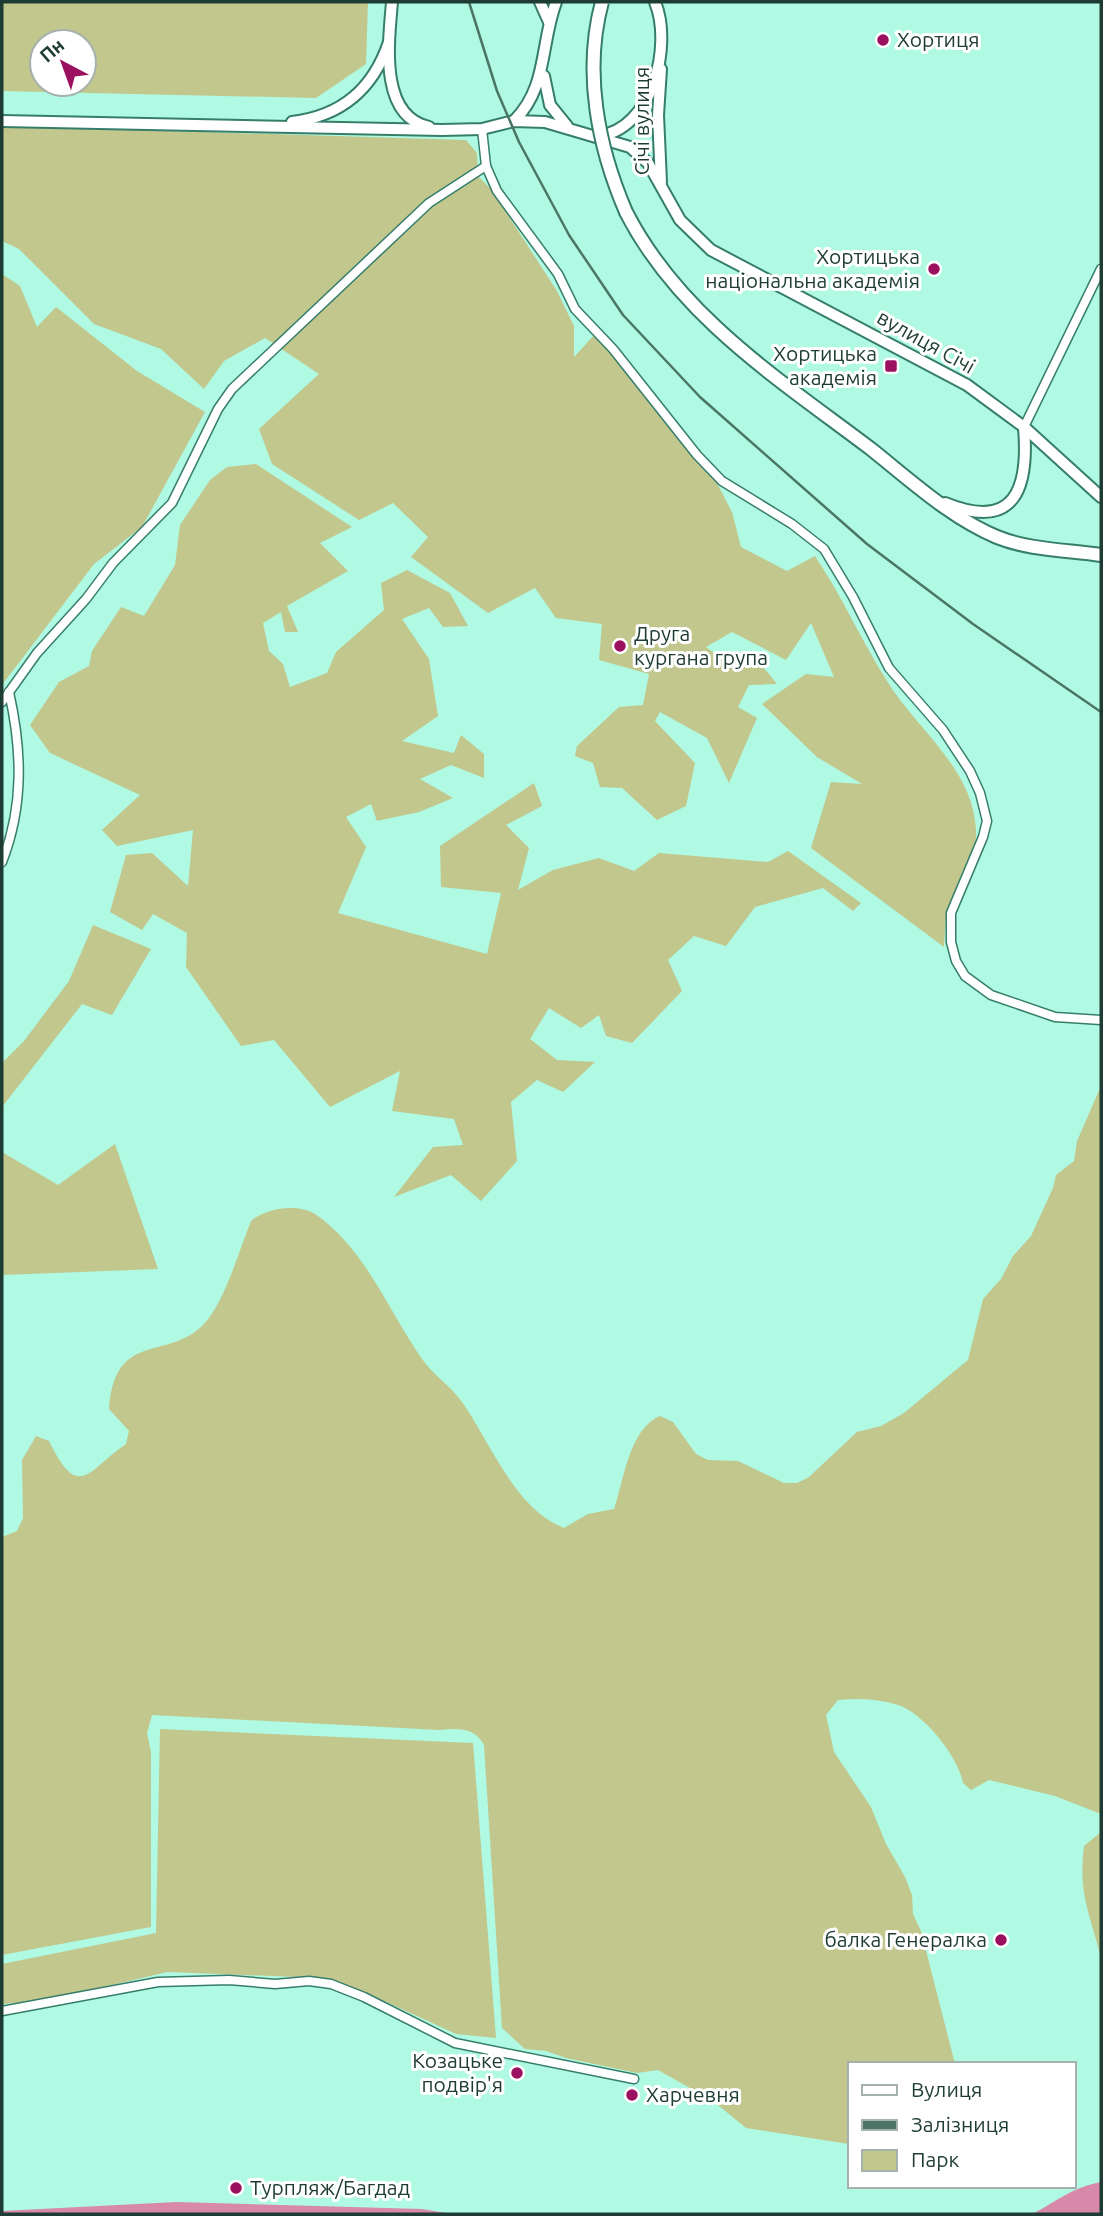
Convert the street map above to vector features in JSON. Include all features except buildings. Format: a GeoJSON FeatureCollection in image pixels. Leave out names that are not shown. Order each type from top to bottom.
{"type":"FeatureCollection","features":[{"type":"Feature","properties":{"kind":"main road"},"geometry":{"type":"LineString","coordinates":[[392,2],[390,68],[399,103],[407,114],[422,126],[442,130]]}},
{"type":"Feature","properties":{"kind":"main road"},"geometry":{"type":"LineString","coordinates":[[540,2],[549,22]]}},
{"type":"Feature","properties":{"kind":"main road"},"geometry":{"type":"LineString","coordinates":[[513,121],[534,96],[549,22],[556,2]]}},
{"type":"Feature","properties":{"kind":"main road"},"geometry":{"type":"LineString","coordinates":[[602,2],[595,58],[596,114],[609,168],[626,212],[667,278],[698,312],[736,346],[935,499],[997,537],[1025,545],[1101,555]]}},
{"type":"Feature","properties":{"kind":"main road"},"geometry":{"type":"LineString","coordinates":[[591,137],[609,135],[630,122],[646,97],[662,49],[655,2]]}},
{"type":"Feature","properties":{"kind":"main road"},"geometry":{"type":"LineString","coordinates":[[2,121],[269,125],[303,121],[346,104],[374,77],[389,42]]}},
{"type":"Feature","properties":{"kind":"main road","name":"Січі вулиця"},"geometry":{"type":"LineString","coordinates":[[662,49],[658,115],[662,186]]}},
{"type":"Feature","properties":{"kind":"main road"},"geometry":{"type":"LineString","coordinates":[[542,64],[550,105],[569,128]]}},
{"type":"Feature","properties":{"kind":"main road","name":"Січі вулиця"},"geometry":{"type":"LineString","coordinates":[[269,125],[442,130],[482,129],[513,121],[545,122],[630,147],[640,154],[662,186]]}},
{"type":"Feature","properties":{"kind":"main road","name":"вулиця Січі"},"geometry":{"type":"LineString","coordinates":[[662,186],[680,220],[711,250],[937,368],[1024,427],[1101,497]]}},
{"type":"Feature","properties":{"kind":"main road"},"geometry":{"type":"LineString","coordinates":[[935,499],[976,512],[998,509],[1017,496],[1025,477],[1024,427]]}},
{"type":"Feature","properties":{"kind":"street"},"geometry":{"type":"LineString","coordinates":[[482,129],[486,166],[497,191],[558,274],[575,309],[613,349],[697,455],[737,494],[801,530],[832,559],[889,668],[943,730],[970,771],[980,793],[987,821],[984,837],[951,913],[951,942],[956,961],[965,976],[992,995],[1055,1017],[1101,1020]]}},
{"type":"Feature","properties":{"kind":"street"},"geometry":{"type":"LineString","coordinates":[[2,702],[37,653],[86,599],[113,563],[173,503],[218,409],[232,389],[429,203],[486,166]]}},
{"type":"Feature","properties":{"kind":"street"},"geometry":{"type":"LineString","coordinates":[[1024,427],[1101,269]]}},
{"type":"Feature","properties":{"kind":"street"},"geometry":{"type":"LineString","coordinates":[[2,862],[13,832],[20,764],[9,692]]}},
{"type":"Feature","properties":{"kind":"street"},"geometry":{"type":"LineString","coordinates":[[2,2011],[158,1982],[229,1980],[275,1984],[309,1981],[331,1984],[364,1997],[455,2043],[634,2078]]}},
{"type":"Feature","properties":{"kind":"green space"},"geometry":{"type":"Polygon","coordinates":[[[2,2],[368,2],[366,64],[316,98],[98,93],[98,28],[28,28],[28,92],[2,91],[2,2]]]}},
{"type":"Feature","properties":{"kind":"green space"},"geometry":{"type":"Polygon","coordinates":[[[2,126],[466,140],[477,153],[478,176],[491,189],[557,291],[574,326],[574,357],[597,332],[709,468],[732,512],[741,547],[787,571],[815,556],[887,681],[942,751],[965,787],[973,808],[976,839],[972,857],[949,905],[944,947],[811,848],[831,782],[862,784],[817,757],[762,704],[806,674],[834,677],[811,623],[786,660],[732,632],[706,647],[727,663],[754,656],[777,684],[749,685],[738,707],[757,718],[729,783],[707,738],[660,712],[655,721],[695,763],[686,806],[657,820],[622,788],[600,787],[593,763],[575,756],[577,746],[619,707],[643,705],[649,674],[599,660],[602,624],[556,618],[535,588],[488,613],[411,557],[428,537],[393,503],[359,520],[272,464],[259,429],[319,374],[265,338],[224,361],[204,389],[161,349],[94,324],[19,249],[2,241],[2,126]]]}},
{"type":"Feature","properties":{"kind":"green space"},"geometry":{"type":"Polygon","coordinates":[[[2,274],[20,286],[37,327],[56,307],[137,371],[205,412],[142,527],[94,564],[2,685],[2,274]]]}},
{"type":"Feature","properties":{"kind":"green space"},"geometry":{"type":"Polygon","coordinates":[[[256,464],[352,527],[320,543],[348,571],[287,606],[298,632],[285,632],[281,612],[263,623],[269,651],[283,664],[290,687],[327,673],[336,652],[384,610],[381,583],[407,570],[450,593],[468,626],[443,627],[429,608],[402,619],[429,659],[438,716],[402,741],[454,753],[461,735],[484,754],[484,778],[451,765],[420,779],[453,798],[419,812],[377,821],[371,804],[346,817],[366,847],[338,913],[487,954],[501,893],[441,887],[440,846],[534,783],[542,806],[506,825],[529,848],[518,890],[553,870],[599,858],[634,871],[659,853],[768,862],[788,851],[861,903],[853,911],[823,888],[755,907],[726,946],[694,936],[668,960],[682,991],[632,1043],[606,1036],[599,1015],[581,1028],[549,1008],[530,1039],[557,1060],[595,1062],[563,1092],[537,1080],[511,1102],[517,1161],[481,1201],[451,1175],[394,1197],[433,1147],[463,1145],[454,1119],[392,1111],[400,1071],[330,1107],[274,1040],[241,1046],[186,967],[187,933],[153,914],[142,930],[110,912],[126,855],[152,853],[188,886],[193,830],[117,846],[102,830],[140,795],[50,753],[30,725],[59,682],[89,666],[92,651],[121,607],[144,616],[175,565],[180,525],[210,480],[227,467],[256,464]]]}},
{"type":"Feature","properties":{"kind":"green space"},"geometry":{"type":"Polygon","coordinates":[[[93,925],[151,949],[112,1015],[82,1004],[2,1107],[2,1063],[24,1041],[69,981],[93,925]]]}},
{"type":"Feature","properties":{"kind":"green space"},"geometry":{"type":"Polygon","coordinates":[[[1101,1086],[1101,1814],[1055,1796],[989,1780],[971,1790],[963,1783],[955,1761],[939,1738],[919,1717],[898,1705],[884,1701],[838,1700],[826,1715],[834,1752],[871,1807],[912,1895],[913,1914],[921,1931],[954,2062],[848,2062],[848,2144],[746,2128],[713,2101],[658,2070],[637,2073],[566,2058],[546,2051],[525,2049],[502,2028],[484,1745],[476,1735],[459,1729],[152,1715],[147,1733],[151,1752],[151,1927],[2,1955],[2,1537],[17,1531],[23,1518],[22,1460],[36,1436],[49,1441],[68,1471],[76,1476],[84,1476],[126,1444],[129,1431],[109,1409],[113,1384],[121,1367],[132,1357],[175,1342],[204,1324],[225,1289],[251,1221],[273,1210],[291,1208],[315,1214],[333,1228],[362,1262],[422,1359],[462,1402],[517,1490],[546,1519],[564,1528],[588,1514],[614,1509],[634,1443],[641,1432],[660,1416],[673,1422],[696,1454],[708,1460],[738,1461],[784,1483],[797,1483],[809,1477],[857,1432],[881,1426],[904,1413],[968,1360],[983,1299],[1001,1279],[1013,1256],[1031,1236],[1053,1188],[1056,1175],[1074,1161],[1077,1141],[1101,1086]]]}},
{"type":"Feature","properties":{"kind":"green space"},"geometry":{"type":"Polygon","coordinates":[[[115,1144],[158,1269],[2,1275],[2,1152],[58,1185],[115,1144]]]}},
{"type":"Feature","properties":{"kind":"green space"},"geometry":{"type":"Polygon","coordinates":[[[160,1729],[473,1743],[496,2038],[456,2034],[369,1994],[322,1978],[167,1972],[45,2001],[2,2004],[2,1964],[156,1933],[160,1729]]]}},
{"type":"Feature","properties":{"kind":"green space"},"geometry":{"type":"Polygon","coordinates":[[[1101,1832],[1101,1958],[1086,1904],[1083,1863],[1084,1846],[1101,1832]]]}},
{"type":"Feature","properties":{"kind":"shaded area"},"geometry":{"type":"Polygon","coordinates":[[[1101,2182],[1101,2214],[1032,2214],[1072,2192],[1101,2182]]]}},
{"type":"Feature","properties":{"kind":"shaded area"},"geometry":{"type":"Polygon","coordinates":[[[176,2202],[422,2209],[452,2214],[2,2214],[2,2211],[176,2202]]]}},
{"type":"Feature","properties":{"kind":"railway"},"geometry":{"type":"LineString","coordinates":[[469,2],[497,91],[519,142],[569,235],[623,315],[700,397],[867,544],[973,624],[1101,712]]}},
{"type":"Feature","properties":{"kind":"place","name":"Хортиця"},"geometry":{"type":"Point","coordinates":[883,40]}},
{"type":"Feature","properties":{"kind":"place","name":"Хортицька національна академія"},"geometry":{"type":"Point","coordinates":[934,269]}},
{"type":"Feature","properties":{"kind":"place","name":"Хортицька академія"},"geometry":{"type":"Point","coordinates":[891,366]}},
{"type":"Feature","properties":{"kind":"place","name":"Друга кургана група"},"geometry":{"type":"Point","coordinates":[620,646]}},
{"type":"Feature","properties":{"kind":"place","name":"балка Генералка"},"geometry":{"type":"Point","coordinates":[1001,1940]}},
{"type":"Feature","properties":{"kind":"place","name":"Козацьке подвір'я"},"geometry":{"type":"Point","coordinates":[517,2073]}},
{"type":"Feature","properties":{"kind":"place","name":"Харчевня"},"geometry":{"type":"Point","coordinates":[632,2095]}},
{"type":"Feature","properties":{"kind":"place","name":"Турпляж/Багдад"},"geometry":{"type":"Point","coordinates":[236,2188]}}]}
